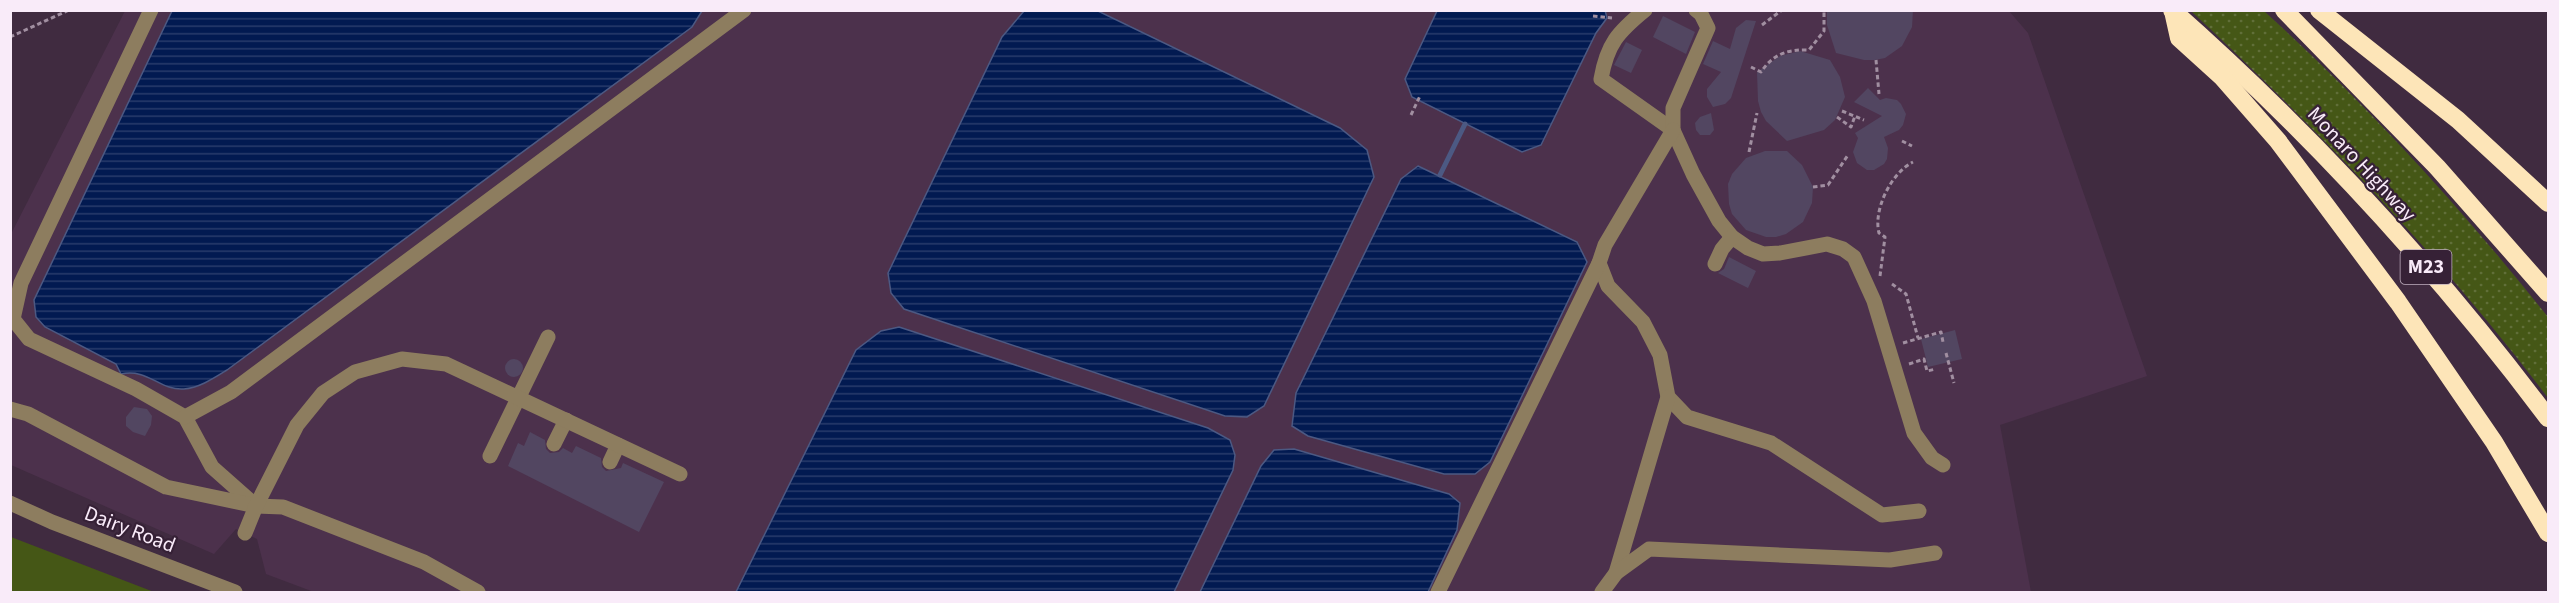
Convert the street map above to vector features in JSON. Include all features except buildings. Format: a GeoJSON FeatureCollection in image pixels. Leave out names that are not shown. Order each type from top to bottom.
{"type":"FeatureCollection","features":[{"type":"Feature","properties":{"kind":"highway"},"geometry":{"type":"LineString","coordinates":[[2284,10],[2438,167],[2548,293]]}},
{"type":"Feature","properties":{"kind":"highway"},"geometry":{"type":"LineString","coordinates":[[2319,10],[2458,120],[2548,203]]}},
{"type":"Feature","properties":{"kind":"highway"},"geometry":{"type":"LineString","coordinates":[[2173,11],[2179,38],[2222,77],[2278,141],[2398,302],[2494,442],[2548,533]]}},
{"type":"Feature","properties":{"kind":"highway","name":"Monaro Highway"},"geometry":{"type":"LineString","coordinates":[[2173,11],[2251,83],[2353,185],[2464,312],[2548,418]]}},
{"type":"Feature","properties":{"kind":"street"},"geometry":{"type":"LineString","coordinates":[[151,10],[21,283],[13,319],[28,339],[135,389],[185,417],[212,467],[256,506]]}},
{"type":"Feature","properties":{"kind":"street"},"geometry":{"type":"LineString","coordinates":[[1645,10],[1620,31],[1605,57],[1601,79],[1673,130]]}},
{"type":"Feature","properties":{"kind":"street"},"geometry":{"type":"LineString","coordinates":[[1696,10],[1701,14],[1708,28],[1673,108],[1673,130],[1719,221],[1732,237],[1748,248],[1763,254],[1827,244],[1843,249],[1854,257],[1874,301],[1914,433],[1932,458],[1943,465]]}},
{"type":"Feature","properties":{"kind":"street"},"geometry":{"type":"LineString","coordinates":[[185,417],[231,392],[744,11]]}},
{"type":"Feature","properties":{"kind":"street"},"geometry":{"type":"LineString","coordinates":[[1438,592],[1599,263],[1605,244],[1673,130]]}},
{"type":"Feature","properties":{"kind":"street"},"geometry":{"type":"LineString","coordinates":[[1715,264],[1722,249],[1732,237]]}},
{"type":"Feature","properties":{"kind":"street"},"geometry":{"type":"LineString","coordinates":[[1599,263],[1608,285],[1643,322],[1660,355],[1668,397],[1616,573]]}},
{"type":"Feature","properties":{"kind":"street"},"geometry":{"type":"LineString","coordinates":[[490,456],[548,337]]}},
{"type":"Feature","properties":{"kind":"street"},"geometry":{"type":"LineString","coordinates":[[246,533],[256,506],[297,425],[323,393],[355,372],[402,359],[446,364],[618,444],[632,459],[680,474]]}},
{"type":"Feature","properties":{"kind":"street"},"geometry":{"type":"LineString","coordinates":[[1668,397],[1688,417],[1771,443],[1882,515],[1919,511]]}},
{"type":"Feature","properties":{"kind":"street"},"geometry":{"type":"LineString","coordinates":[[10,409],[28,414],[166,487],[256,506],[283,507],[424,562],[478,592]]}},
{"type":"Feature","properties":{"kind":"street"},"geometry":{"type":"LineString","coordinates":[[554,444],[566,420]]}},
{"type":"Feature","properties":{"kind":"street"},"geometry":{"type":"LineString","coordinates":[[610,462],[618,444]]}},
{"type":"Feature","properties":{"kind":"street","name":"Dairy Road"},"geometry":{"type":"LineString","coordinates":[[10,503],[52,522],[235,592]]}},
{"type":"Feature","properties":{"kind":"street"},"geometry":{"type":"LineString","coordinates":[[1602,592],[1616,573],[1649,549],[1890,560],[1935,553]]}},
{"type":"Feature","properties":{"kind":"path"},"geometry":{"type":"LineString","coordinates":[[10,36],[69,10]]}},
{"type":"Feature","properties":{"kind":"path"},"geometry":{"type":"LineString","coordinates":[[1762,25],[1782,10]]}},
{"type":"Feature","properties":{"kind":"path"},"geometry":{"type":"LineString","coordinates":[[1751,67],[1761,72],[1774,57],[1786,52],[1809,50],[1824,31],[1824,10]]}},
{"type":"Feature","properties":{"kind":"path"},"geometry":{"type":"LineString","coordinates":[[1593,16],[1616,18]]}},
{"type":"Feature","properties":{"kind":"path"},"geometry":{"type":"LineString","coordinates":[[1876,60],[1879,94]]}},
{"type":"Feature","properties":{"kind":"path"},"geometry":{"type":"LineString","coordinates":[[1411,115],[1420,96]]}},
{"type":"Feature","properties":{"kind":"path"},"geometry":{"type":"LineString","coordinates":[[1842,111],[1863,120]]}},
{"type":"Feature","properties":{"kind":"path"},"geometry":{"type":"LineString","coordinates":[[1749,152],[1757,113]]}},
{"type":"Feature","properties":{"kind":"path"},"geometry":{"type":"LineString","coordinates":[[1837,117],[1851,127],[1855,116]]}},
{"type":"Feature","properties":{"kind":"path"},"geometry":{"type":"LineString","coordinates":[[1902,141],[1912,146]]}},
{"type":"Feature","properties":{"kind":"path"},"geometry":{"type":"LineString","coordinates":[[1813,187],[1828,185],[1848,155]]}},
{"type":"Feature","properties":{"kind":"path"},"geometry":{"type":"LineString","coordinates":[[1874,301],[1881,274],[1885,237],[1879,233],[1877,227],[1884,195],[1899,172],[1912,162]]}},
{"type":"Feature","properties":{"kind":"path"},"geometry":{"type":"LineString","coordinates":[[1892,284],[1906,294],[1918,338]]}},
{"type":"Feature","properties":{"kind":"path"},"geometry":{"type":"LineString","coordinates":[[1907,342],[1941,332],[1943,342]]}},
{"type":"Feature","properties":{"kind":"path"},"geometry":{"type":"LineString","coordinates":[[1946,353],[1954,383]]}},
{"type":"Feature","properties":{"kind":"path"},"geometry":{"type":"LineString","coordinates":[[1924,362],[1927,371],[1936,369]]}},
{"type":"Feature","properties":{"kind":"shaded area"},"geometry":{"type":"Polygon","coordinates":[[[125,11],[2009,11],[2028,33],[2147,376],[2000,425],[2031,592],[314,592],[266,574],[257,539],[236,529],[214,554],[11,465],[10,236],[125,11]]]}},
{"type":"Feature","properties":{"kind":"green space"},"geometry":{"type":"Polygon","coordinates":[[[2191,11],[2264,11],[2340,83],[2448,197],[2548,317],[2548,398],[2466,295],[2378,197],[2286,102],[2191,11]]]}},
{"type":"Feature","properties":{"kind":"green space"},"geometry":{"type":"Polygon","coordinates":[[[11,537],[154,592],[11,592],[11,537]]]}},
{"type":"Feature","properties":{"kind":"water"},"geometry":{"type":"Polygon","coordinates":[[[1605,10],[1607,18],[1596,33],[1541,145],[1522,152],[1412,97],[1405,79],[1437,11],[1605,10]]]}},
{"type":"Feature","properties":{"kind":"water"},"geometry":{"type":"Polygon","coordinates":[[[172,11],[702,11],[692,27],[227,370],[201,385],[176,389],[139,374],[121,374],[116,364],[45,327],[36,317],[34,300],[172,11]]]}},
{"type":"Feature","properties":{"kind":"water"},"geometry":{"type":"Polygon","coordinates":[[[1024,11],[1098,11],[1340,128],[1367,150],[1374,177],[1264,406],[1247,417],[1225,416],[904,309],[891,293],[888,273],[1002,37],[1024,11]]]}},
{"type":"Feature","properties":{"kind":"water"},"geometry":{"type":"Polygon","coordinates":[[[1418,166],[1577,242],[1587,262],[1490,462],[1475,474],[1444,474],[1308,436],[1292,426],[1296,393],[1401,179],[1418,166]]]}},
{"type":"Feature","properties":{"kind":"water"},"geometry":{"type":"Polygon","coordinates":[[[899,327],[1208,428],[1230,440],[1235,455],[1233,470],[1174,592],[736,592],[856,350],[881,331],[899,327]]]}},
{"type":"Feature","properties":{"kind":"water"},"geometry":{"type":"Polygon","coordinates":[[[1294,449],[1449,494],[1460,503],[1457,530],[1428,592],[1200,592],[1261,466],[1274,450],[1294,449]]]}},
{"type":"Feature","properties":{"kind":"waterway"},"geometry":{"type":"LineString","coordinates":[[1440,175],[1465,124]]}}]}
